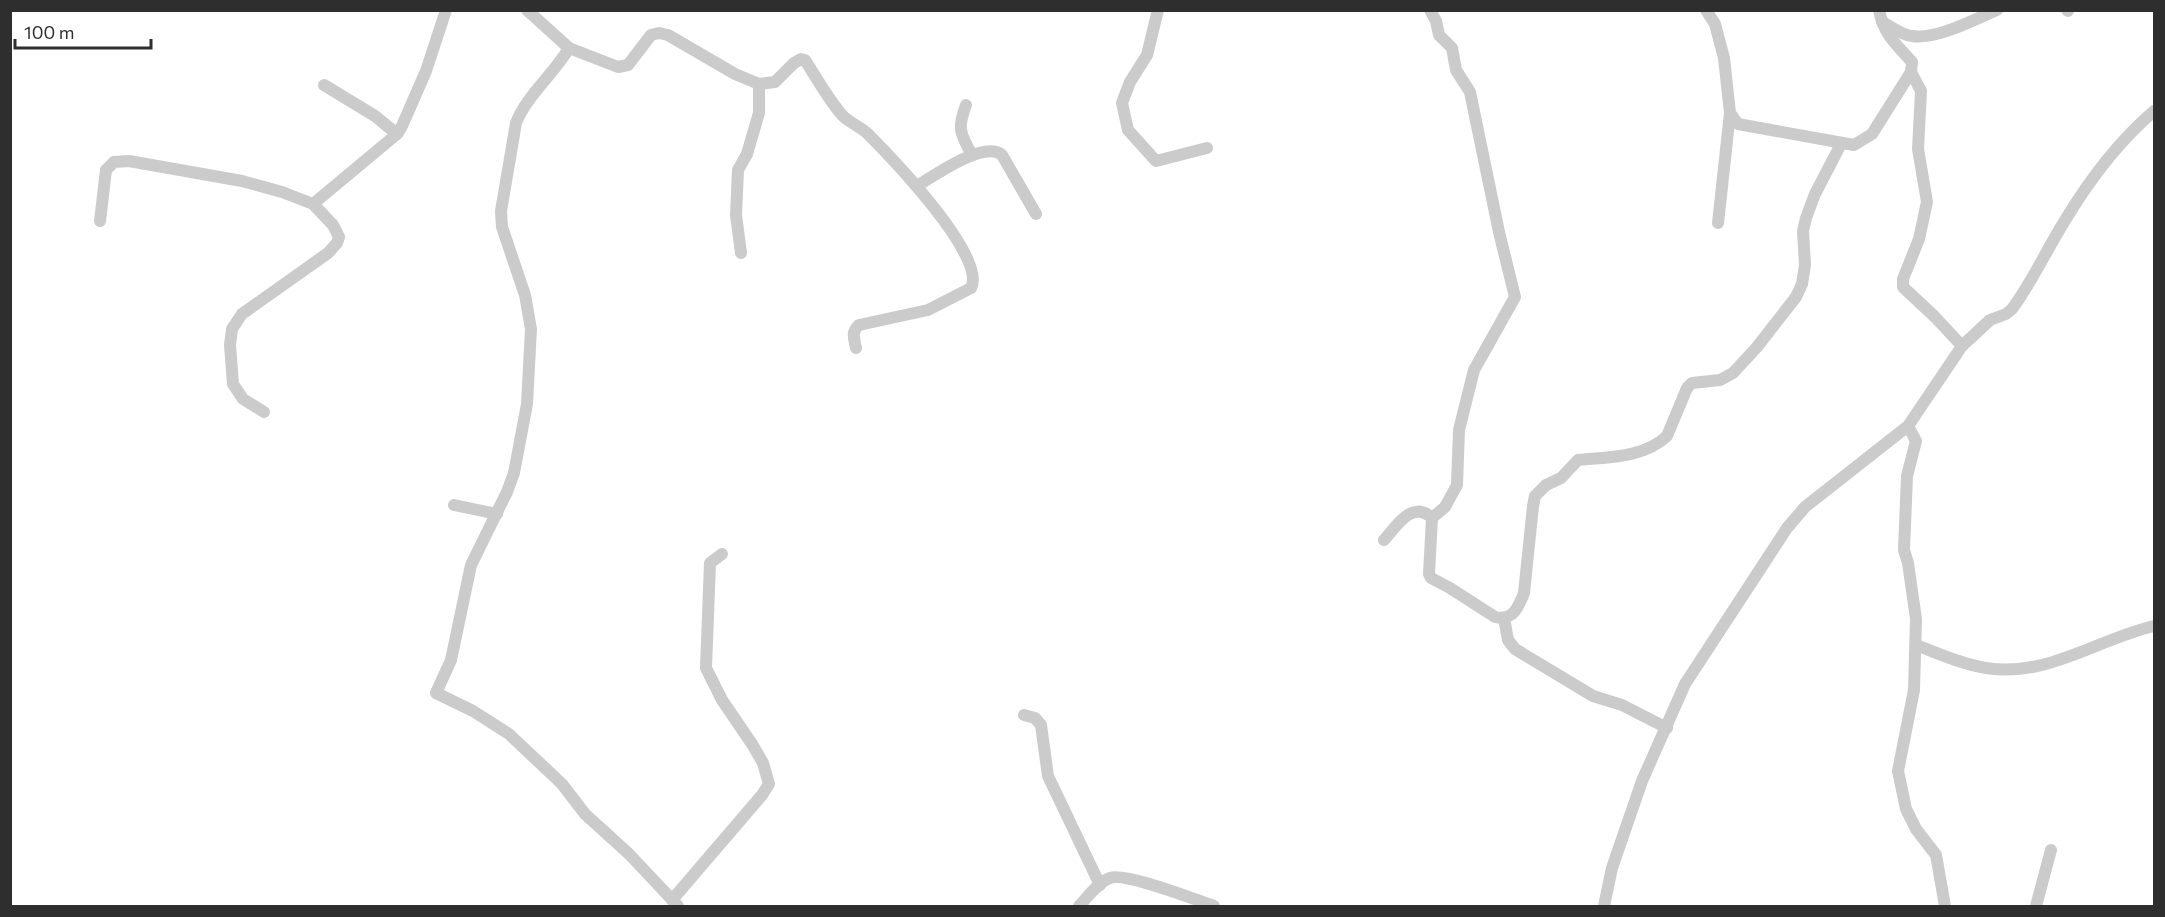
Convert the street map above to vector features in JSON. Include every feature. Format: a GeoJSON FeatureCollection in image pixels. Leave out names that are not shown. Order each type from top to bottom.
{"type":"FeatureCollection","features":[{"type":"Feature","properties":{"kind":"street"},"geometry":{"type":"LineString","coordinates":[[313,204],[388,144],[397,134],[426,71],[446,10]]}},
{"type":"Feature","properties":{"kind":"street"},"geometry":{"type":"LineString","coordinates":[[527,10],[569,48],[618,67],[625,67],[651,35],[658,33],[668,35],[735,74],[759,84],[775,82],[794,63],[801,59],[805,60],[844,116],[864,130],[930,201],[959,245],[973,275],[973,284],[964,293],[928,310],[859,325],[853,333],[856,348]]}},
{"type":"Feature","properties":{"kind":"street"},"geometry":{"type":"LineString","coordinates":[[1158,10],[1147,55],[1125,91],[1122,103],[1128,130],[1156,161],[1207,148]]}},
{"type":"Feature","properties":{"kind":"street"},"geometry":{"type":"LineString","coordinates":[[1430,10],[1436,21],[1439,35],[1452,48],[1456,70],[1470,92],[1515,297],[1474,370],[1459,430],[1457,485],[1445,507],[1432,518],[1429,574],[1431,578],[1495,617],[1504,618],[1515,613],[1524,593],[1533,506],[1539,491],[1561,478],[1578,460],[1628,456],[1662,441],[1667,436],[1687,388],[1692,383],[1720,380],[1733,373],[1757,347],[1796,297],[1802,284],[1805,265],[1803,231],[1806,218],[1815,194],[1841,144]]}},
{"type":"Feature","properties":{"kind":"street"},"geometry":{"type":"LineString","coordinates":[[1706,10],[1715,24],[1724,58],[1730,113],[1718,223]]}},
{"type":"Feature","properties":{"kind":"street"},"geometry":{"type":"LineString","coordinates":[[1880,16],[1901,32],[1915,36],[1956,28],[1997,10]]}},
{"type":"Feature","properties":{"kind":"street"},"geometry":{"type":"LineString","coordinates":[[1880,16],[1890,40],[1911,62],[1911,72],[1921,91],[1918,149],[1927,202],[1919,239],[1903,279],[1903,287],[1962,346]]}},
{"type":"Feature","properties":{"kind":"street"},"geometry":{"type":"LineString","coordinates":[[569,48],[520,112],[516,123],[501,210],[502,227],[525,295],[531,329],[527,404],[518,458],[507,492],[471,565],[451,660],[436,693],[473,711],[509,734],[562,784],[585,813],[629,854],[675,903],[769,784],[758,754],[722,700],[705,664],[710,563],[712,559],[722,554]]}},
{"type":"Feature","properties":{"kind":"street"},"geometry":{"type":"LineString","coordinates":[[1730,113],[1738,123],[1743,125],[1854,145],[1872,134],[1911,72]]}},
{"type":"Feature","properties":{"kind":"street"},"geometry":{"type":"LineString","coordinates":[[741,253],[736,215],[738,170],[747,154],[759,113],[759,84]]}},
{"type":"Feature","properties":{"kind":"street"},"geometry":{"type":"LineString","coordinates":[[324,85],[375,116],[397,134]]}},
{"type":"Feature","properties":{"kind":"street"},"geometry":{"type":"LineString","coordinates":[[966,105],[959,126],[961,135],[972,155]]}},
{"type":"Feature","properties":{"kind":"street"},"geometry":{"type":"LineString","coordinates":[[1604,906],[1612,868],[1642,781],[1688,680],[1787,528],[1805,507],[1908,426],[1962,346],[1990,320],[2012,309],[2065,220],[2095,177],[2137,126],[2154,111]]}},
{"type":"Feature","properties":{"kind":"street"},"geometry":{"type":"LineString","coordinates":[[917,186],[972,155],[994,151],[1002,155],[1036,214]]}},
{"type":"Feature","properties":{"kind":"street"},"geometry":{"type":"LineString","coordinates":[[100,221],[106,170],[109,165],[118,161],[190,171],[242,181],[282,192],[313,204],[337,231],[339,237],[337,243],[319,261],[243,314],[232,329],[230,345],[233,384],[243,399],[264,412]]}},
{"type":"Feature","properties":{"kind":"street"},"geometry":{"type":"LineString","coordinates":[[1908,426],[1916,441],[1907,476],[1904,550],[1916,619],[1916,645],[1912,705],[1898,771],[1906,809],[1916,829],[1935,855],[1945,906]]}},
{"type":"Feature","properties":{"kind":"street"},"geometry":{"type":"LineString","coordinates":[[454,505],[497,514]]}},
{"type":"Feature","properties":{"kind":"street"},"geometry":{"type":"LineString","coordinates":[[1384,540],[1404,516],[1418,512],[1432,518]]}},
{"type":"Feature","properties":{"kind":"street"},"geometry":{"type":"LineString","coordinates":[[1504,618],[1509,639],[1515,649],[1593,696],[1622,705],[1667,728]]}},
{"type":"Feature","properties":{"kind":"street"},"geometry":{"type":"LineString","coordinates":[[1916,645],[1963,663],[1987,668],[2022,670],[2049,664],[2154,626]]}},
{"type":"Feature","properties":{"kind":"street"},"geometry":{"type":"LineString","coordinates":[[1024,715],[1035,718],[1041,725],[1048,776],[1100,885]]}},
{"type":"Feature","properties":{"kind":"street"},"geometry":{"type":"LineString","coordinates":[[2036,906],[2051,850]]}},
{"type":"Feature","properties":{"kind":"street"},"geometry":{"type":"LineString","coordinates":[[1078,906],[1108,878],[1124,878],[1214,906]]}}]}
